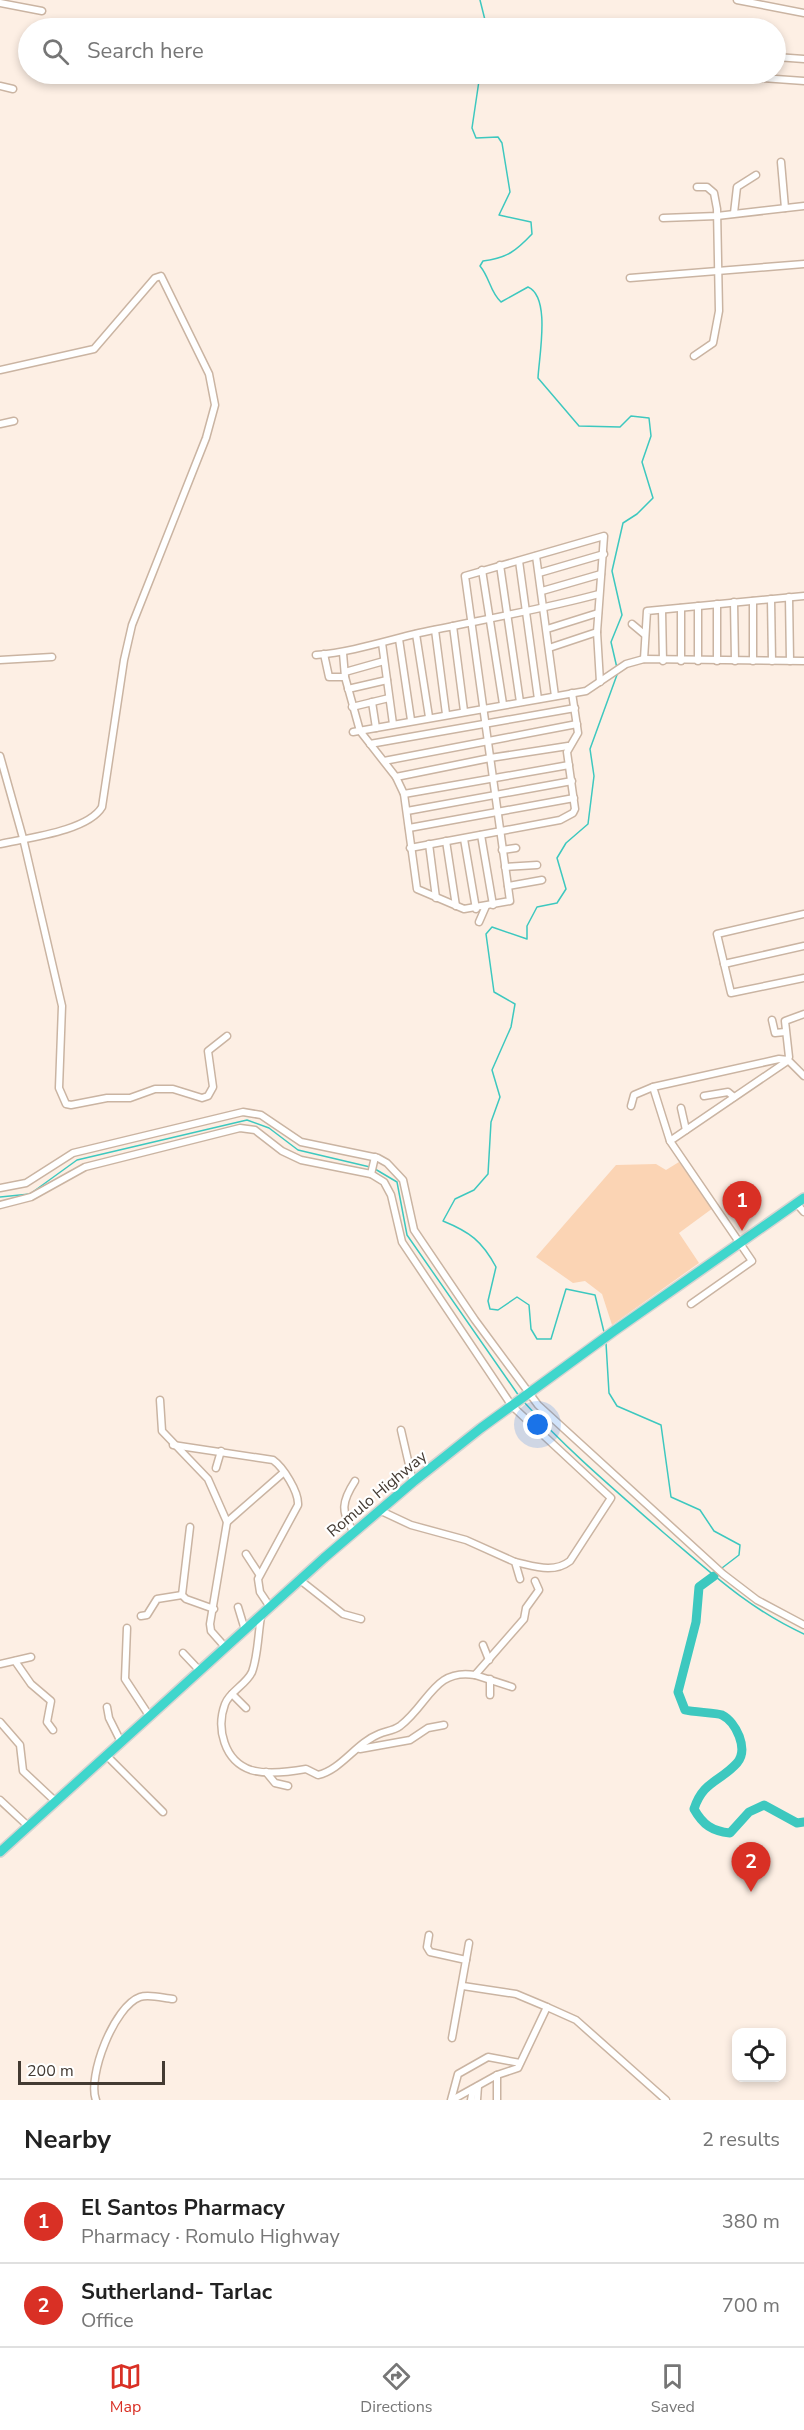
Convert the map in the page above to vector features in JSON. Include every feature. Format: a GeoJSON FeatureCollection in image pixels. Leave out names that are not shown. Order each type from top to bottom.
{"type":"FeatureCollection","features":[{"type":"Feature","properties":{"kind":"highway","name":"Romulo Highway"},"geometry":{"type":"LineString","coordinates":[[0,1852],[261,1617],[270,1606],[413,1482],[481,1428],[614,1331],[800,1200]]}},
{"type":"Feature","properties":{"kind":"street"},"geometry":{"type":"LineString","coordinates":[[737,0],[804,13]]}},
{"type":"Feature","properties":{"kind":"street"},"geometry":{"type":"LineString","coordinates":[[0,3],[42,11]]}},
{"type":"Feature","properties":{"kind":"street"},"geometry":{"type":"LineString","coordinates":[[786,58],[804,59]]}},
{"type":"Feature","properties":{"kind":"street"},"geometry":{"type":"LineString","coordinates":[[786,80],[804,81]]}},
{"type":"Feature","properties":{"kind":"street"},"geometry":{"type":"LineString","coordinates":[[0,86],[13,89]]}},
{"type":"Feature","properties":{"kind":"street"},"geometry":{"type":"LineString","coordinates":[[781,162],[784,208]]}},
{"type":"Feature","properties":{"kind":"street"},"geometry":{"type":"LineString","coordinates":[[734,213],[737,187],[756,175]]}},
{"type":"Feature","properties":{"kind":"street"},"geometry":{"type":"LineString","coordinates":[[694,356],[713,343],[719,311],[717,216],[714,193],[711,188],[697,187]]}},
{"type":"Feature","properties":{"kind":"street"},"geometry":{"type":"LineString","coordinates":[[663,218],[717,216],[804,206]]}},
{"type":"Feature","properties":{"kind":"street"},"geometry":{"type":"LineString","coordinates":[[630,278],[804,264]]}},
{"type":"Feature","properties":{"kind":"street"},"geometry":{"type":"LineString","coordinates":[[0,370],[94,349],[155,278],[161,276],[209,374],[215,394],[215,405],[206,438],[132,625],[124,660],[102,807],[96,815],[79,825],[0,844]]}},
{"type":"Feature","properties":{"kind":"street"},"geometry":{"type":"LineString","coordinates":[[0,424],[14,421]]}},
{"type":"Feature","properties":{"kind":"street"},"geometry":{"type":"LineString","coordinates":[[343,652],[356,731],[384,761],[396,777],[404,794],[417,889],[464,909],[476,909],[510,901],[465,576],[601,535],[605,538],[597,632],[600,682]]}},
{"type":"Feature","properties":{"kind":"street"},"geometry":{"type":"LineString","coordinates":[[539,573],[604,554]]}},
{"type":"Feature","properties":{"kind":"street"},"geometry":{"type":"LineString","coordinates":[[536,556],[555,696]]}},
{"type":"Feature","properties":{"kind":"street"},"geometry":{"type":"LineString","coordinates":[[519,561],[538,699]]}},
{"type":"Feature","properties":{"kind":"street"},"geometry":{"type":"LineString","coordinates":[[500,566],[520,702]]}},
{"type":"Feature","properties":{"kind":"street"},"geometry":{"type":"LineString","coordinates":[[482,570],[503,705]]}},
{"type":"Feature","properties":{"kind":"street"},"geometry":{"type":"LineString","coordinates":[[542,591],[601,574]]}},
{"type":"Feature","properties":{"kind":"street"},"geometry":{"type":"LineString","coordinates":[[384,662],[345,675],[329,677],[320,654],[343,652],[453,626],[544,609],[599,594]]}},
{"type":"Feature","properties":{"kind":"street"},"geometry":{"type":"LineString","coordinates":[[644,659],[646,612],[804,596]]}},
{"type":"Feature","properties":{"kind":"street"},"geometry":{"type":"LineString","coordinates":[[789,597],[790,661]]}},
{"type":"Feature","properties":{"kind":"street"},"geometry":{"type":"LineString","coordinates":[[771,599],[772,661]]}},
{"type":"Feature","properties":{"kind":"street"},"geometry":{"type":"LineString","coordinates":[[753,601],[753,661]]}},
{"type":"Feature","properties":{"kind":"street"},"geometry":{"type":"LineString","coordinates":[[734,602],[735,661]]}},
{"type":"Feature","properties":{"kind":"street"},"geometry":{"type":"LineString","coordinates":[[717,604],[717,661]]}},
{"type":"Feature","properties":{"kind":"street"},"geometry":{"type":"LineString","coordinates":[[698,606],[698,661]]}},
{"type":"Feature","properties":{"kind":"street"},"geometry":{"type":"LineString","coordinates":[[681,608],[681,661]]}},
{"type":"Feature","properties":{"kind":"street"},"geometry":{"type":"LineString","coordinates":[[662,610],[663,661]]}},
{"type":"Feature","properties":{"kind":"street"},"geometry":{"type":"LineString","coordinates":[[547,629],[598,613]]}},
{"type":"Feature","properties":{"kind":"street"},"geometry":{"type":"LineString","coordinates":[[632,624],[644,634]]}},
{"type":"Feature","properties":{"kind":"street"},"geometry":{"type":"LineString","coordinates":[[453,626],[464,711]]}},
{"type":"Feature","properties":{"kind":"street"},"geometry":{"type":"LineString","coordinates":[[435,630],[447,714]]}},
{"type":"Feature","properties":{"kind":"street"},"geometry":{"type":"LineString","coordinates":[[549,648],[597,632]]}},
{"type":"Feature","properties":{"kind":"street"},"geometry":{"type":"LineString","coordinates":[[416,634],[429,717]]}},
{"type":"Feature","properties":{"kind":"street"},"geometry":{"type":"LineString","coordinates":[[399,639],[411,720]]}},
{"type":"Feature","properties":{"kind":"street"},"geometry":{"type":"LineString","coordinates":[[382,643],[393,724]]}},
{"type":"Feature","properties":{"kind":"street"},"geometry":{"type":"LineString","coordinates":[[0,660],[52,657]]}},
{"type":"Feature","properties":{"kind":"street"},"geometry":{"type":"LineString","coordinates":[[356,731],[586,691],[626,664],[644,659],[804,661]]}},
{"type":"Feature","properties":{"kind":"street"},"geometry":{"type":"LineString","coordinates":[[348,689],[387,680]]}},
{"type":"Feature","properties":{"kind":"street"},"geometry":{"type":"LineString","coordinates":[[410,848],[568,818],[575,808],[568,747],[578,733],[572,693]]}},
{"type":"Feature","properties":{"kind":"street"},"geometry":{"type":"LineString","coordinates":[[352,707],[389,698]]}},
{"type":"Feature","properties":{"kind":"street"},"geometry":{"type":"LineString","coordinates":[[372,702],[376,728]]}},
{"type":"Feature","properties":{"kind":"street"},"geometry":{"type":"LineString","coordinates":[[370,744],[575,708]]}},
{"type":"Feature","properties":{"kind":"street"},"geometry":{"type":"LineString","coordinates":[[384,761],[577,724]]}},
{"type":"Feature","properties":{"kind":"street"},"geometry":{"type":"LineString","coordinates":[[396,777],[490,758],[568,747]]}},
{"type":"Feature","properties":{"kind":"street"},"geometry":{"type":"LineString","coordinates":[[0,756],[23,838],[62,1006],[59,1088],[66,1104],[71,1106],[115,1097],[130,1098],[155,1089],[173,1089],[206,1097],[213,1091],[208,1052],[227,1036]]}},
{"type":"Feature","properties":{"kind":"street"},"geometry":{"type":"LineString","coordinates":[[404,794],[569,765]]}},
{"type":"Feature","properties":{"kind":"street"},"geometry":{"type":"LineString","coordinates":[[407,811],[572,781]]}},
{"type":"Feature","properties":{"kind":"street"},"geometry":{"type":"LineString","coordinates":[[409,828],[574,798]]}},
{"type":"Feature","properties":{"kind":"street"},"geometry":{"type":"LineString","coordinates":[[479,922],[490,906],[482,835]]}},
{"type":"Feature","properties":{"kind":"street"},"geometry":{"type":"LineString","coordinates":[[464,838],[476,909]]}},
{"type":"Feature","properties":{"kind":"street"},"geometry":{"type":"LineString","coordinates":[[446,842],[456,906]]}},
{"type":"Feature","properties":{"kind":"street"},"geometry":{"type":"LineString","coordinates":[[429,844],[436,898]]}},
{"type":"Feature","properties":{"kind":"street"},"geometry":{"type":"LineString","coordinates":[[502,850],[516,848]]}},
{"type":"Feature","properties":{"kind":"street"},"geometry":{"type":"LineString","coordinates":[[505,867],[537,865]]}},
{"type":"Feature","properties":{"kind":"street"},"geometry":{"type":"LineString","coordinates":[[508,886],[542,880]]}},
{"type":"Feature","properties":{"kind":"street"},"geometry":{"type":"LineString","coordinates":[[461,917],[464,909]]}},
{"type":"Feature","properties":{"kind":"street"},"geometry":{"type":"LineString","coordinates":[[804,914],[717,934],[733,993],[804,978]]}},
{"type":"Feature","properties":{"kind":"street"},"geometry":{"type":"LineString","coordinates":[[724,964],[804,946]]}},
{"type":"Feature","properties":{"kind":"street"},"geometry":{"type":"LineString","coordinates":[[804,1014],[788,1018],[784,1024],[788,1060],[804,1076]]}},
{"type":"Feature","properties":{"kind":"street"},"geometry":{"type":"LineString","coordinates":[[772,1020],[775,1033],[785,1032]]}},
{"type":"Feature","properties":{"kind":"street"},"geometry":{"type":"LineString","coordinates":[[631,1106],[634,1095],[653,1087],[770,1060],[788,1060]]}},
{"type":"Feature","properties":{"kind":"street"},"geometry":{"type":"LineString","coordinates":[[670,1141],[788,1060]]}},
{"type":"Feature","properties":{"kind":"street"},"geometry":{"type":"LineString","coordinates":[[653,1087],[670,1141],[741,1243],[751,1263],[691,1304]]}},
{"type":"Feature","properties":{"kind":"street"},"geometry":{"type":"LineString","coordinates":[[704,1096],[728,1092],[734,1097]]}},
{"type":"Feature","properties":{"kind":"street"},"geometry":{"type":"LineString","coordinates":[[681,1108],[686,1130]]}},
{"type":"Feature","properties":{"kind":"street"},"geometry":{"type":"LineString","coordinates":[[0,1188],[26,1183],[73,1153],[243,1112],[261,1115],[302,1142],[387,1163],[403,1180],[414,1230],[528,1394],[552,1419],[723,1574],[757,1600],[804,1625]]}},
{"type":"Feature","properties":{"kind":"street"},"geometry":{"type":"LineString","coordinates":[[0,1205],[31,1197],[85,1167],[240,1128],[255,1130],[282,1151],[301,1160],[372,1173],[389,1187],[402,1242],[514,1405],[611,1498],[570,1562],[550,1569],[515,1562],[466,1540],[411,1525],[379,1510]]}},
{"type":"Feature","properties":{"kind":"street"},"geometry":{"type":"LineString","coordinates":[[372,1173],[375,1159]]}},
{"type":"Feature","properties":{"kind":"street"},"geometry":{"type":"LineString","coordinates":[[800,1200],[804,1212]]}},
{"type":"Feature","properties":{"kind":"street"},"geometry":{"type":"LineString","coordinates":[[160,1400],[162,1431],[208,1479],[227,1522],[210,1628],[226,1648]]}},
{"type":"Feature","properties":{"kind":"street"},"geometry":{"type":"LineString","coordinates":[[401,1431],[413,1482]]}},
{"type":"Feature","properties":{"kind":"street"},"geometry":{"type":"LineString","coordinates":[[173,1445],[273,1460],[283,1473],[299,1501],[259,1574]]}},
{"type":"Feature","properties":{"kind":"street"},"geometry":{"type":"LineString","coordinates":[[216,1468],[221,1451]]}},
{"type":"Feature","properties":{"kind":"street"},"geometry":{"type":"LineString","coordinates":[[227,1522],[283,1473]]}},
{"type":"Feature","properties":{"kind":"street"},"geometry":{"type":"LineString","coordinates":[[354,1532],[345,1519],[343,1502],[355,1481]]}},
{"type":"Feature","properties":{"kind":"street"},"geometry":{"type":"LineString","coordinates":[[182,1595],[189,1527]]}},
{"type":"Feature","properties":{"kind":"street"},"geometry":{"type":"LineString","coordinates":[[246,1554],[259,1574],[260,1592],[270,1606]]}},
{"type":"Feature","properties":{"kind":"street"},"geometry":{"type":"LineString","coordinates":[[515,1562],[520,1579]]}},
{"type":"Feature","properties":{"kind":"street"},"geometry":{"type":"LineString","coordinates":[[300,1580],[343,1614],[361,1619]]}},
{"type":"Feature","properties":{"kind":"street"},"geometry":{"type":"LineString","coordinates":[[475,1675],[524,1619],[525,1608],[539,1590],[535,1581]]}},
{"type":"Feature","properties":{"kind":"street"},"geometry":{"type":"LineString","coordinates":[[141,1616],[147,1615],[154,1603],[161,1597],[182,1595],[186,1599],[214,1608]]}},
{"type":"Feature","properties":{"kind":"street"},"geometry":{"type":"LineString","coordinates":[[238,1607],[245,1630]]}},
{"type":"Feature","properties":{"kind":"street"},"geometry":{"type":"LineString","coordinates":[[261,1617],[250,1676],[225,1702],[221,1724],[223,1742],[229,1754],[250,1770],[266,1772],[306,1769],[316,1775],[322,1775],[377,1734],[398,1727],[420,1707],[435,1686],[459,1672],[512,1687]]}},
{"type":"Feature","properties":{"kind":"street"},"geometry":{"type":"LineString","coordinates":[[127,1628],[125,1679],[150,1717]]}},
{"type":"Feature","properties":{"kind":"street"},"geometry":{"type":"LineString","coordinates":[[483,1646],[489,1660]]}},
{"type":"Feature","properties":{"kind":"street"},"geometry":{"type":"LineString","coordinates":[[183,1653],[201,1671]]}},
{"type":"Feature","properties":{"kind":"street"},"geometry":{"type":"LineString","coordinates":[[0,1664],[31,1657]]}},
{"type":"Feature","properties":{"kind":"street"},"geometry":{"type":"LineString","coordinates":[[15,1661],[31,1684],[51,1701],[47,1722],[53,1730]]}},
{"type":"Feature","properties":{"kind":"street"},"geometry":{"type":"LineString","coordinates":[[490,1679],[490,1695]]}},
{"type":"Feature","properties":{"kind":"street"},"geometry":{"type":"LineString","coordinates":[[232,1695],[246,1708]]}},
{"type":"Feature","properties":{"kind":"street"},"geometry":{"type":"LineString","coordinates":[[107,1707],[109,1718],[121,1742]]}},
{"type":"Feature","properties":{"kind":"street"},"geometry":{"type":"LineString","coordinates":[[0,1722],[20,1745],[23,1771],[55,1802]]}},
{"type":"Feature","properties":{"kind":"street"},"geometry":{"type":"LineString","coordinates":[[357,1750],[410,1740],[428,1728],[444,1725]]}},
{"type":"Feature","properties":{"kind":"street"},"geometry":{"type":"LineString","coordinates":[[106,1755],[163,1812]]}},
{"type":"Feature","properties":{"kind":"street"},"geometry":{"type":"LineString","coordinates":[[266,1772],[275,1783],[288,1786]]}},
{"type":"Feature","properties":{"kind":"street"},"geometry":{"type":"LineString","coordinates":[[0,1800],[28,1826]]}},
{"type":"Feature","properties":{"kind":"street"},"geometry":{"type":"LineString","coordinates":[[429,1935],[427,1947],[430,1952],[466,1960]]}},
{"type":"Feature","properties":{"kind":"street"},"geometry":{"type":"LineString","coordinates":[[452,2038],[469,1943]]}},
{"type":"Feature","properties":{"kind":"street"},"geometry":{"type":"LineString","coordinates":[[463,1986],[521,1996],[576,2020],[666,2100]]}},
{"type":"Feature","properties":{"kind":"street"},"geometry":{"type":"LineString","coordinates":[[96,2100],[94,2088],[112,2024],[131,2002],[140,1997],[173,1999]]}},
{"type":"Feature","properties":{"kind":"street"},"geometry":{"type":"LineString","coordinates":[[452,2100],[501,2073],[516,2069],[547,2007]]}},
{"type":"Feature","properties":{"kind":"street"},"geometry":{"type":"LineString","coordinates":[[452,2100],[459,2072],[488,2057],[520,2063]]}},
{"type":"Feature","properties":{"kind":"street"},"geometry":{"type":"LineString","coordinates":[[497,2100],[501,2073],[507,2062]]}},
{"type":"Feature","properties":{"kind":"street"},"geometry":{"type":"LineString","coordinates":[[471,2100],[475,2087]]}},
{"type":"Feature","properties":{"kind":"street"},"geometry":{"type":"LineString","coordinates":[[475,2087],[477,2100]]}},
{"type":"Feature","properties":{"kind":"shaded area"},"geometry":{"type":"Polygon","coordinates":[[[679,1162],[713,1208],[679,1233],[699,1263],[612,1325],[602,1294],[585,1281],[573,1283],[536,1257],[616,1165],[656,1164],[666,1170],[679,1162]]]}},
{"type":"Feature","properties":{"kind":"waterway"},"geometry":{"type":"LineString","coordinates":[[480,0],[484,18]]}},
{"type":"Feature","properties":{"kind":"waterway"},"geometry":{"type":"LineString","coordinates":[[479,84],[472,128],[476,138],[498,137],[502,143],[510,192],[499,215],[531,222],[532,234],[511,253],[483,261],[480,266],[494,294],[501,302],[528,287],[535,293],[542,314],[538,378],[579,426],[620,427],[631,416],[649,418],[651,436],[642,462],[653,498],[637,514],[623,523],[612,571],[622,615],[611,642],[617,668]]}},
{"type":"Feature","properties":{"kind":"waterway"},"geometry":{"type":"LineString","coordinates":[[604,1332],[595,1295],[566,1289],[551,1339],[537,1339],[531,1329],[529,1305],[517,1297],[498,1310],[490,1309],[488,1301],[496,1267],[486,1250],[474,1238],[443,1221],[455,1199],[474,1190],[488,1174],[491,1122],[500,1097],[492,1070],[511,1027],[515,1004],[494,992],[486,934],[492,927],[527,939],[527,926],[537,907],[557,903],[566,889],[557,858],[566,843],[588,824],[594,776],[590,749],[618,672]]}},
{"type":"Feature","properties":{"kind":"waterway"},"geometry":{"type":"LineString","coordinates":[[0,1197],[30,1194],[77,1160],[247,1120],[269,1128],[298,1150],[370,1167]]}},
{"type":"Feature","properties":{"kind":"waterway"},"geometry":{"type":"LineString","coordinates":[[375,1169],[397,1182],[407,1235],[519,1396]]}},
{"type":"Feature","properties":{"kind":"waterway"},"geometry":{"type":"LineString","coordinates":[[606,1343],[609,1393],[617,1406],[661,1425],[671,1497],[700,1510],[714,1531],[740,1545],[739,1555],[722,1568]]}},
{"type":"Feature","properties":{"kind":"waterway"},"geometry":{"type":"LineString","coordinates":[[524,1402],[592,1470],[714,1576],[765,1613],[804,1634]]}},
{"type":"Feature","properties":{"kind":"waterway"},"geometry":{"type":"LineString","coordinates":[[714,1576],[699,1587],[696,1622],[678,1692],[685,1710],[719,1714],[727,1718],[739,1736],[742,1751],[737,1763],[702,1793],[694,1809],[709,1826],[718,1831],[730,1833],[749,1812],[764,1805],[797,1823],[804,1822]]}},
{"type":"Feature","properties":{"kind":"place","name":"El Santos Pharmacy"},"geometry":{"type":"Point","coordinates":[742,1231]}},
{"type":"Feature","properties":{"kind":"place","name":"Sutherland- Tarlac"},"geometry":{"type":"Point","coordinates":[751,1892]}}]}
